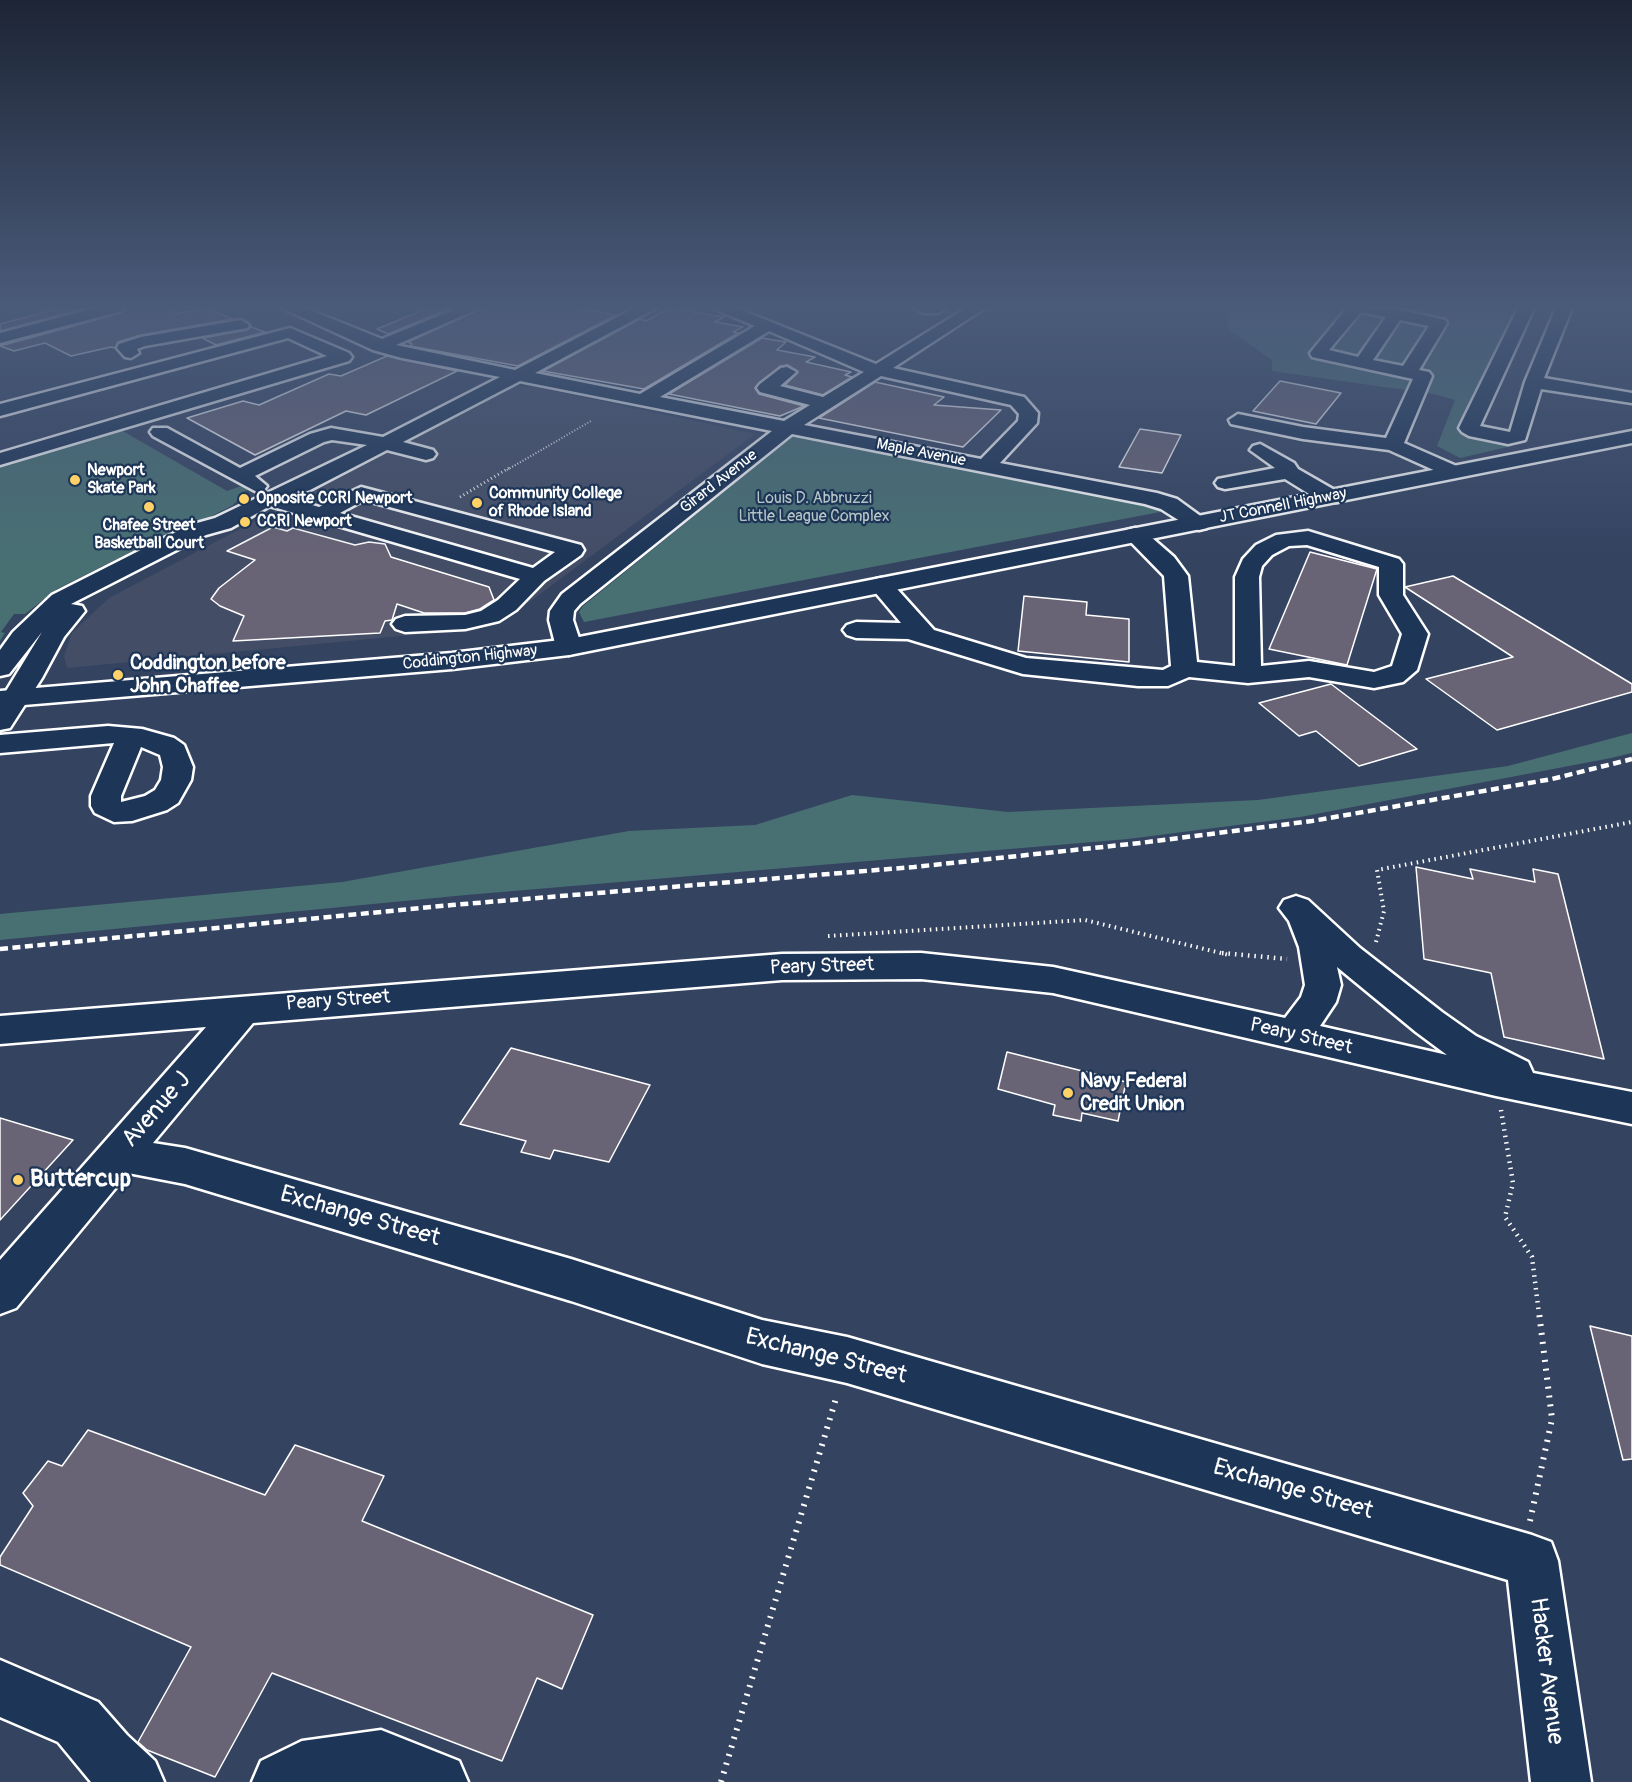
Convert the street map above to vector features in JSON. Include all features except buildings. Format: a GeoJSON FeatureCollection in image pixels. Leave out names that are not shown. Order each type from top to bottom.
{"type":"FeatureCollection","features":[{"type":"Feature","properties":{"kind":"main road"},"geometry":{"type":"LineString","coordinates":[[0,410],[70,391]]}},
{"type":"Feature","properties":{"kind":"main road"},"geometry":{"type":"LineString","coordinates":[[0,459],[228,391]]}},
{"type":"Feature","properties":{"kind":"main road"},"geometry":{"type":"LineString","coordinates":[[0,668],[22,637],[67,596],[198,530],[223,523],[271,497],[303,486],[380,442],[480,391]]}},
{"type":"Feature","properties":{"kind":"main road","name":"Maple Avenue"},"geometry":{"type":"LineString","coordinates":[[595,391],[1155,500],[1172,506],[1199,523]]}},
{"type":"Feature","properties":{"kind":"main road"},"geometry":{"type":"LineString","coordinates":[[641,400],[656,391]]}},
{"type":"Feature","properties":{"kind":"main road"},"geometry":{"type":"LineString","coordinates":[[773,391],[825,403]]}},
{"type":"Feature","properties":{"kind":"main road","name":"Girard Avenue"},"geometry":{"type":"LineString","coordinates":[[569,647],[561,620],[562,611],[571,599],[788,428],[844,391]]}},
{"type":"Feature","properties":{"kind":"main road"},"geometry":{"type":"LineString","coordinates":[[975,391],[1007,398],[1025,406],[1029,413],[1027,423],[985,466]]}},
{"type":"Feature","properties":{"kind":"main road"},"geometry":{"type":"LineString","coordinates":[[1394,445],[1417,391]]}},
{"type":"Feature","properties":{"kind":"main road"},"geometry":{"type":"LineString","coordinates":[[1486,391],[1469,428],[1476,432],[1508,438],[1518,436],[1531,391]]}},
{"type":"Feature","properties":{"kind":"main road"},"geometry":{"type":"LineString","coordinates":[[1590,391],[1632,398]]}},
{"type":"Feature","properties":{"kind":"main road"},"geometry":{"type":"LineString","coordinates":[[1238,420],[1303,433],[1394,445],[1454,472]]}},
{"type":"Feature","properties":{"kind":"main road"},"geometry":{"type":"LineString","coordinates":[[160,432],[239,476],[271,497],[536,576]]}},
{"type":"Feature","properties":{"kind":"main road"},"geometry":{"type":"LineString","coordinates":[[239,476],[326,435],[347,435],[426,454]]}},
{"type":"Feature","properties":{"kind":"main road","name":"JT Connell Highway"},"geometry":{"type":"LineString","coordinates":[[934,575],[1632,437]]}},
{"type":"Feature","properties":{"kind":"main road"},"geometry":{"type":"LineString","coordinates":[[1260,450],[1287,467],[1288,472]]}},
{"type":"Feature","properties":{"kind":"main road"},"geometry":{"type":"LineString","coordinates":[[1225,483],[1288,472],[1330,497]]}},
{"type":"Feature","properties":{"kind":"main road"},"geometry":{"type":"LineString","coordinates":[[322,514],[361,493],[573,550],[536,576],[507,605],[490,616],[465,622],[405,624]]}},
{"type":"Feature","properties":{"kind":"main road"},"geometry":{"type":"LineString","coordinates":[[1282,506],[1327,542]]}},
{"type":"Feature","properties":{"kind":"main road"},"geometry":{"type":"LineString","coordinates":[[0,722],[7,699],[29,678],[53,634],[80,604],[100,590],[212,534],[223,523]]}},
{"type":"Feature","properties":{"kind":"main road"},"geometry":{"type":"LineString","coordinates":[[1135,535],[1170,566],[1178,581],[1184,669]]}},
{"type":"Feature","properties":{"kind":"main road"},"geometry":{"type":"LineString","coordinates":[[856,630],[882,629],[923,633],[996,659],[1036,668],[1153,679],[1174,676],[1184,669],[1248,675],[1309,669],[1374,680],[1394,676],[1404,670],[1415,634],[1391,595],[1391,564],[1327,542],[1308,538],[1284,540],[1264,550],[1251,564],[1247,577],[1248,675]]}},
{"type":"Feature","properties":{"kind":"main road","name":"Coddington Highway"},"geometry":{"type":"LineString","coordinates":[[7,699],[477,659],[569,647],[934,575]]}},
{"type":"Feature","properties":{"kind":"main road"},"geometry":{"type":"LineString","coordinates":[[881,585],[923,633]]}},
{"type":"Feature","properties":{"kind":"main road"},"geometry":{"type":"LineString","coordinates":[[0,744],[108,734],[132,735]]}},
{"type":"Feature","properties":{"kind":"main road"},"geometry":{"type":"LineString","coordinates":[[1293,1035],[1318,1002],[1323,985],[1322,965],[1316,947],[1296,908],[1384,987],[1463,1046],[1522,1077],[1574,1096]]}},
{"type":"Feature","properties":{"kind":"main road","name":"Peary Street"},"geometry":{"type":"LineString","coordinates":[[0,1030],[782,967],[877,965],[966,969],[1053,980],[1496,1081],[1632,1108]]}},
{"type":"Feature","properties":{"kind":"main road","name":"Avenue J"},"geometry":{"type":"LineString","coordinates":[[0,1293],[244,1009]]}},
{"type":"Feature","properties":{"kind":"main road","name":"Exchange Street"},"geometry":{"type":"LineString","coordinates":[[120,1154],[196,1169],[571,1280],[762,1342],[847,1360],[1532,1561]]}},
{"type":"Feature","properties":{"kind":"main road","name":"Hacker Avenue"},"geometry":{"type":"LineString","coordinates":[[1532,1561],[1561,1782]]}},
{"type":"Feature","properties":{"kind":"main road"},"geometry":{"type":"LineString","coordinates":[[0,1688],[78,1722],[106,1756],[134,1782]]}},
{"type":"Feature","properties":{"kind":"main road"},"geometry":{"type":"LineString","coordinates":[[282,1782],[302,1771],[381,1759],[438,1782]]}},
{"type":"Feature","properties":{"kind":"path"},"geometry":{"type":"LineString","coordinates":[[434,512],[591,421]]}},
{"type":"Feature","properties":{"kind":"path"},"geometry":{"type":"LineString","coordinates":[[1496,1081],[1513,1183],[1505,1217],[1532,1257],[1552,1419],[1530,1516],[1532,1561]]}},
{"type":"Feature","properties":{"kind":"path"},"geometry":{"type":"LineString","coordinates":[[721,1782],[847,1360]]}},
{"type":"Feature","properties":{"kind":"shaded area","name":"Community College of Rhode Island"},"geometry":{"type":"Polygon","coordinates":[[[502,391],[554,391],[755,434],[524,606],[494,623],[463,630],[67,668],[64,656],[72,633],[109,598],[502,391]]]}},
{"type":"Feature","properties":{"kind":"green space"},"geometry":{"type":"Polygon","coordinates":[[[1414,391],[1482,391],[1461,434],[1512,446],[1460,458],[1437,446],[1455,400],[1414,391]]]}},
{"type":"Feature","properties":{"kind":"green space"},"geometry":{"type":"Polygon","coordinates":[[[121,430],[227,491],[241,486],[248,490],[242,492],[233,505],[194,525],[177,529],[57,589],[25,614],[14,614],[1,632],[5,633],[0,641],[0,465],[121,430]]]}},
{"type":"Feature","properties":{"kind":"green space","name":"Louis D. Abbruzzi Little League Complex"},"geometry":{"type":"Polygon","coordinates":[[[799,434],[1157,506],[1165,511],[584,622],[579,612],[583,606],[794,435],[799,434]]]}},
{"type":"Feature","properties":{"kind":"green space"},"geometry":{"type":"Polygon","coordinates":[[[1632,733],[1632,753],[1611,758],[1300,817],[1128,839],[466,895],[0,940],[0,914],[342,882],[629,831],[755,825],[852,795],[1008,812],[1258,800],[1508,766],[1632,733]]]}},
{"type":"Feature","properties":{"kind":"railway"},"geometry":{"type":"LineString","coordinates":[[0,949],[452,905],[914,867],[1140,843],[1312,821],[1552,779],[1632,759]]}},
{"type":"Feature","properties":{"kind":"place","name":"Newport Skate Park"},"geometry":{"type":"Point","coordinates":[75,480]}},
{"type":"Feature","properties":{"kind":"place","name":"Opposite CCRI Newport"},"geometry":{"type":"Point","coordinates":[244,499]}},
{"type":"Feature","properties":{"kind":"place","name":"Community College of Rhode Island"},"geometry":{"type":"Point","coordinates":[477,503]}},
{"type":"Feature","properties":{"kind":"place","name":"Chafee Street Basketball Court"},"geometry":{"type":"Point","coordinates":[149,507]}},
{"type":"Feature","properties":{"kind":"place","name":"CCRI Newport"},"geometry":{"type":"Point","coordinates":[245,522]}},
{"type":"Feature","properties":{"kind":"place","name":"Coddington before John Chaffee"},"geometry":{"type":"Point","coordinates":[118,675]}},
{"type":"Feature","properties":{"kind":"place","name":"Navy Federal Credit Union"},"geometry":{"type":"Point","coordinates":[1068,1093]}},
{"type":"Feature","properties":{"kind":"place","name":"Buttercup"},"geometry":{"type":"Point","coordinates":[18,1180]}}]}
